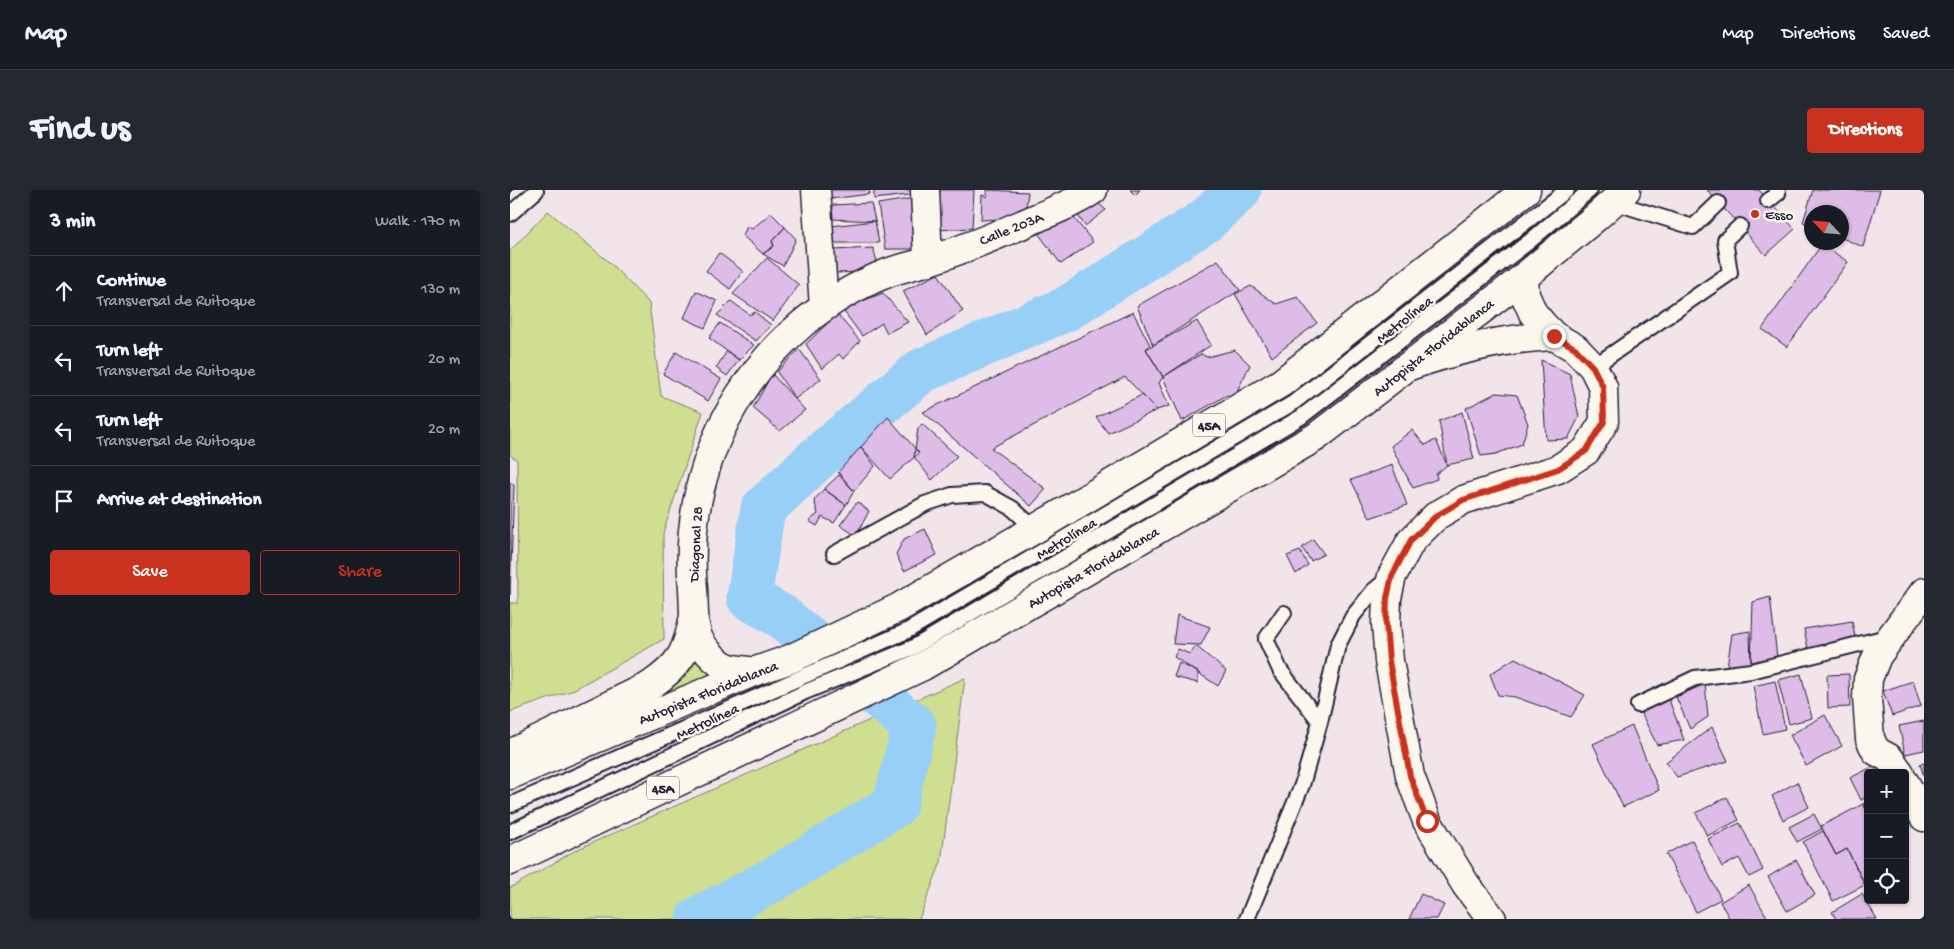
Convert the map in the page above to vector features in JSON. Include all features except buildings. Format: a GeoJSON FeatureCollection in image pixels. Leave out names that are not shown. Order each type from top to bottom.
{"type":"FeatureCollection","features":[{"type":"Feature","properties":{"kind":"main road"},"geometry":{"type":"LineString","coordinates":[[816,190],[824,307]]}},
{"type":"Feature","properties":{"kind":"main road"},"geometry":{"type":"LineString","coordinates":[[925,190],[928,261]]}},
{"type":"Feature","properties":{"kind":"main road","name":"Calle 203A"},"geometry":{"type":"LineString","coordinates":[[928,261],[1080,200],[1093,190]]}},
{"type":"Feature","properties":{"kind":"main road","name":"Autopista Floridablanca"},"geometry":{"type":"LineString","coordinates":[[510,775],[753,672],[794,669],[903,619],[1035,529],[1281,383],[1526,190]]}},
{"type":"Feature","properties":{"kind":"main road","name":"Autopista Floridablanca"},"geometry":{"type":"LineString","coordinates":[[510,861],[810,704],[918,656],[1316,437],[1524,276],[1610,194]]}},
{"type":"Feature","properties":{"kind":"main road","name":"Diagonal 28"},"geometry":{"type":"LineString","coordinates":[[753,672],[726,667],[710,656],[697,635],[691,567],[693,523],[701,480],[715,440],[735,401],[760,366],[790,334],[824,307],[856,287],[882,276],[928,261]]}},
{"type":"Feature","properties":{"kind":"main road"},"geometry":{"type":"LineString","coordinates":[[1492,919],[1466,885],[1427,821],[1410,776],[1389,661],[1386,624],[1387,598],[1392,576],[1411,540],[1436,516],[1463,500],[1558,469],[1586,451],[1604,422],[1603,387],[1593,367],[1575,348],[1554,336],[1533,313],[1525,295],[1524,276]]}},
{"type":"Feature","properties":{"kind":"main road"},"geometry":{"type":"LineString","coordinates":[[1408,366],[1485,344],[1524,337],[1554,336]]}},
{"type":"Feature","properties":{"kind":"main road"},"geometry":{"type":"LineString","coordinates":[[1897,769],[1889,758],[1876,751],[1870,739],[1868,679],[1877,656],[1924,592]]}},
{"type":"Feature","properties":{"kind":"main road","name":"Diagonal 28"},"geometry":{"type":"LineString","coordinates":[[510,754],[651,685],[670,672],[684,653],[690,636],[695,610]]}},
{"type":"Feature","properties":{"kind":"main road"},"geometry":{"type":"LineString","coordinates":[[1909,789],[1922,809]]}},
{"type":"Feature","properties":{"kind":"lane","name":"Metrolínea"},"geometry":{"type":"LineString","coordinates":[[903,619],[1293,403],[1567,190]]}},
{"type":"Feature","properties":{"kind":"lane"},"geometry":{"type":"LineString","coordinates":[[510,214],[536,191]]}},
{"type":"Feature","properties":{"kind":"lane"},"geometry":{"type":"LineString","coordinates":[[1610,194],[1693,227],[1718,202]]}},
{"type":"Feature","properties":{"kind":"lane","name":"Metrolínea"},"geometry":{"type":"LineString","coordinates":[[918,656],[1302,417],[1530,241],[1610,194]]}},
{"type":"Feature","properties":{"kind":"lane"},"geometry":{"type":"LineString","coordinates":[[1593,367],[1730,272],[1725,240],[1740,226]]}},
{"type":"Feature","properties":{"kind":"lane"},"geometry":{"type":"LineString","coordinates":[[834,554],[924,504],[952,495],[986,493],[1012,508],[1035,529]]}},
{"type":"Feature","properties":{"kind":"lane"},"geometry":{"type":"LineString","coordinates":[[1247,919],[1302,785],[1320,722],[1338,645],[1353,616],[1373,591],[1392,576]]}},
{"type":"Feature","properties":{"kind":"lane"},"geometry":{"type":"LineString","coordinates":[[1284,613],[1266,639],[1280,670],[1320,722]]}},
{"type":"Feature","properties":{"kind":"lane"},"geometry":{"type":"LineString","coordinates":[[1638,705],[1695,678],[1751,671],[1890,637]]}},
{"type":"Feature","properties":{"kind":"lane","name":"Metrolínea"},"geometry":{"type":"LineString","coordinates":[[510,805],[794,669]]}},
{"type":"Feature","properties":{"kind":"lane","name":"Metrolínea"},"geometry":{"type":"LineString","coordinates":[[510,832],[810,704]]}},
{"type":"Feature","properties":{"kind":"green space"},"geometry":{"type":"Polygon","coordinates":[[[548,211],[609,262],[649,303],[661,396],[703,412],[663,533],[664,639],[571,691],[510,712],[510,603],[518,603],[517,460],[510,455],[510,251],[548,211]]]}},
{"type":"Feature","properties":{"kind":"green space"},"geometry":{"type":"Polygon","coordinates":[[[695,652],[717,672],[582,731],[661,692],[689,672],[695,652]]]}},
{"type":"Feature","properties":{"kind":"green space"},"geometry":{"type":"Polygon","coordinates":[[[965,678],[941,862],[919,919],[510,919],[510,888],[578,849],[965,678]]]}},
{"type":"Feature","properties":{"kind":"waterway"},"geometry":{"type":"LineString","coordinates":[[698,919],[776,878],[895,805],[914,726],[781,616],[749,598],[763,509],[821,455],[921,371],[1066,309],[1205,221],[1239,190]]}},
{"type":"Feature","properties":{"kind":"place","name":"Esso"},"geometry":{"type":"Point","coordinates":[1755,214]}},
{"type":"Feature","properties":{"kind":"route"},"geometry":{"type":"LineString","coordinates":[[1427,821],[1410,776],[1389,661],[1386,624],[1387,598],[1392,576],[1411,540],[1436,516],[1463,500],[1558,469],[1586,451],[1604,422],[1603,387],[1593,367],[1575,348],[1554,336]]}}]}
